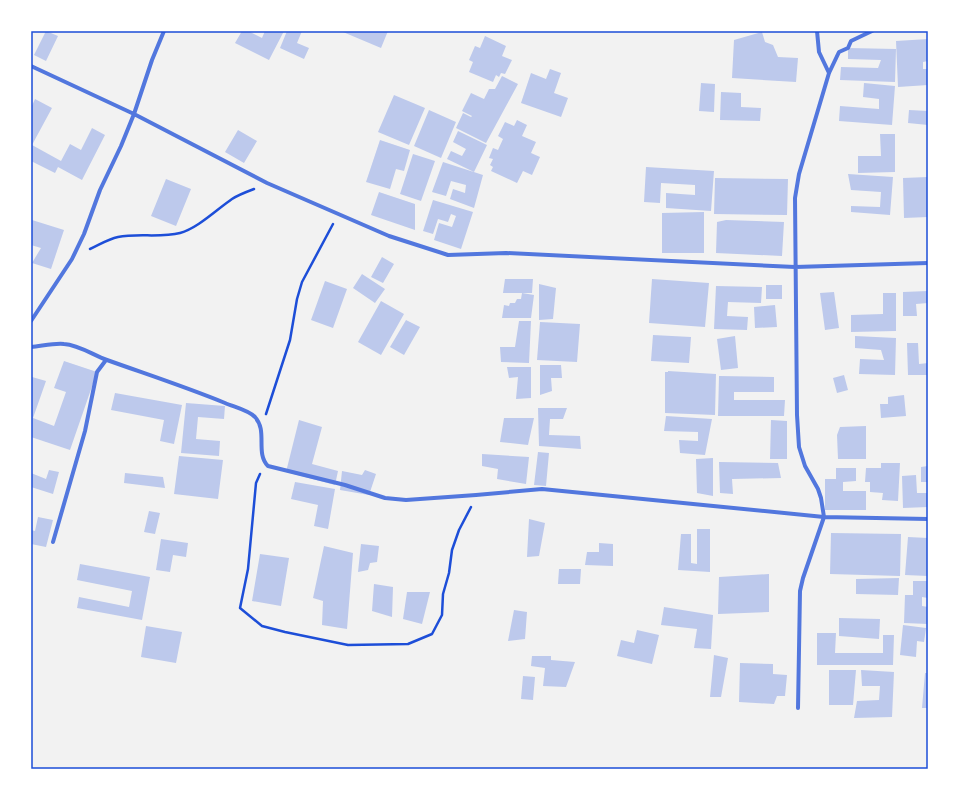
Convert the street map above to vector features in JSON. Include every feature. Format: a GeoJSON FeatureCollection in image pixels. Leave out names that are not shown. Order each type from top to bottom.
{"type":"FeatureCollection","features":[{"type":"Feature","properties":{"kind":"street"},"geometry":{"type":"LineString","coordinates":[[31,321],[72,259],[84,234],[100,190],[121,146],[134,114],[152,60],[164,31]]}},
{"type":"Feature","properties":{"kind":"street"},"geometry":{"type":"LineString","coordinates":[[817,31],[819,52],[829,73]]}},
{"type":"Feature","properties":{"kind":"street"},"geometry":{"type":"LineString","coordinates":[[798,708],[800,591],[824,517],[822,498],[805,466],[800,447],[797,415],[795,198],[798,182],[829,73],[839,52],[848,48],[851,41],[872,31]]}},
{"type":"Feature","properties":{"kind":"street"},"geometry":{"type":"LineString","coordinates":[[31,66],[134,114],[267,182],[337,214],[389,236],[448,255],[506,253],[795,267],[928,263]]}},
{"type":"Feature","properties":{"kind":"street"},"geometry":{"type":"LineString","coordinates":[[31,347],[64,344],[72,345],[106,360],[186,388],[242,410],[254,417],[259,423],[262,433],[262,457],[264,462],[273,468],[345,485],[385,498],[406,500],[542,489],[824,517],[928,519]]}},
{"type":"Feature","properties":{"kind":"street"},"geometry":{"type":"LineString","coordinates":[[53,542],[85,431],[97,372],[106,360]]}},
{"type":"Feature","properties":{"kind":"path"},"geometry":{"type":"LineString","coordinates":[[72,259],[103,242],[119,237],[180,233],[191,228],[233,198],[267,182]]}},
{"type":"Feature","properties":{"kind":"path"},"geometry":{"type":"LineString","coordinates":[[262,433],[275,384],[290,340],[297,299],[302,282],[337,214]]}},
{"type":"Feature","properties":{"kind":"path"},"geometry":{"type":"LineString","coordinates":[[264,462],[256,484],[248,569],[240,608],[262,626],[348,645],[408,644],[432,634],[442,615],[444,594],[452,550],[476,495]]}},
{"type":"Feature","properties":{"kind":"building"},"geometry":{"type":"Polygon","coordinates":[[[46,31],[58,36],[46,61],[34,55],[46,31]]]}},
{"type":"Feature","properties":{"kind":"building"},"geometry":{"type":"Polygon","coordinates":[[[242,31],[248,31],[262,38],[265,31],[284,31],[269,60],[235,43],[242,31]]]}},
{"type":"Feature","properties":{"kind":"building"},"geometry":{"type":"Polygon","coordinates":[[[287,31],[302,31],[297,43],[309,48],[304,59],[280,48],[287,31]]]}},
{"type":"Feature","properties":{"kind":"building"},"geometry":{"type":"Polygon","coordinates":[[[388,31],[381,48],[343,32],[388,31]]]}},
{"type":"Feature","properties":{"kind":"building"},"geometry":{"type":"Polygon","coordinates":[[[762,32],[765,42],[773,45],[778,57],[798,58],[796,82],[732,78],[734,40],[762,32]]]}},
{"type":"Feature","properties":{"kind":"building"},"geometry":{"type":"Polygon","coordinates":[[[485,36],[506,46],[502,56],[512,60],[505,74],[501,73],[499,77],[496,75],[493,82],[469,72],[473,62],[469,60],[475,46],[480,48],[485,36]]]}},
{"type":"Feature","properties":{"kind":"building"},"geometry":{"type":"Polygon","coordinates":[[[928,39],[928,61],[923,62],[923,69],[928,69],[928,85],[898,87],[896,41],[928,39]]]}},
{"type":"Feature","properties":{"kind":"building"},"geometry":{"type":"Polygon","coordinates":[[[848,48],[896,49],[895,82],[840,80],[841,67],[878,68],[881,60],[848,59],[848,48]]]}},
{"type":"Feature","properties":{"kind":"building"},"geometry":{"type":"Polygon","coordinates":[[[550,69],[561,73],[554,93],[568,98],[561,117],[521,103],[531,73],[546,79],[550,69]]]}},
{"type":"Feature","properties":{"kind":"building"},"geometry":{"type":"Polygon","coordinates":[[[502,76],[518,84],[486,143],[456,128],[463,113],[471,117],[472,116],[462,111],[471,93],[484,99],[489,89],[495,89],[502,76]]]}},
{"type":"Feature","properties":{"kind":"building"},"geometry":{"type":"Polygon","coordinates":[[[701,83],[715,84],[714,112],[699,111],[701,83]]]}},
{"type":"Feature","properties":{"kind":"building"},"geometry":{"type":"Polygon","coordinates":[[[864,83],[895,86],[892,125],[839,121],[840,106],[879,109],[879,99],[863,97],[864,83]]]}},
{"type":"Feature","properties":{"kind":"building"},"geometry":{"type":"Polygon","coordinates":[[[721,92],[741,93],[741,107],[761,108],[760,121],[720,120],[721,92]]]}},
{"type":"Feature","properties":{"kind":"building"},"geometry":{"type":"Polygon","coordinates":[[[394,95],[425,108],[409,145],[378,132],[394,95]]]}},
{"type":"Feature","properties":{"kind":"building"},"geometry":{"type":"Polygon","coordinates":[[[35,99],[52,108],[32,145],[61,161],[70,144],[81,150],[92,128],[105,135],[82,180],[58,167],[55,173],[31,161],[31,108],[35,99]]]}},
{"type":"Feature","properties":{"kind":"building"},"geometry":{"type":"Polygon","coordinates":[[[429,110],[456,122],[441,158],[414,146],[429,110]]]}},
{"type":"Feature","properties":{"kind":"building"},"geometry":{"type":"Polygon","coordinates":[[[909,110],[928,111],[928,125],[908,123],[909,110]]]}},
{"type":"Feature","properties":{"kind":"building"},"geometry":{"type":"Polygon","coordinates":[[[517,120],[527,125],[522,136],[536,142],[531,153],[540,157],[532,175],[523,171],[517,183],[491,171],[493,167],[490,165],[493,159],[489,158],[493,148],[498,150],[503,139],[498,136],[505,122],[514,126],[517,120]]]}},
{"type":"Feature","properties":{"kind":"building"},"geometry":{"type":"Polygon","coordinates":[[[238,130],[257,141],[244,163],[225,152],[238,130]]]}},
{"type":"Feature","properties":{"kind":"building"},"geometry":{"type":"Polygon","coordinates":[[[458,131],[487,145],[474,172],[447,159],[451,151],[462,156],[466,149],[453,142],[458,131]]]}},
{"type":"Feature","properties":{"kind":"building"},"geometry":{"type":"Polygon","coordinates":[[[880,134],[895,134],[895,172],[858,173],[858,156],[881,156],[880,134]]]}},
{"type":"Feature","properties":{"kind":"building"},"geometry":{"type":"Polygon","coordinates":[[[380,140],[410,150],[404,171],[396,169],[390,189],[366,182],[380,140]]]}},
{"type":"Feature","properties":{"kind":"building"},"geometry":{"type":"Polygon","coordinates":[[[413,154],[435,161],[421,201],[400,194],[413,154]]]}},
{"type":"Feature","properties":{"kind":"building"},"geometry":{"type":"Polygon","coordinates":[[[443,162],[483,175],[474,208],[450,199],[453,189],[465,193],[466,185],[451,181],[446,196],[432,192],[443,162]]]}},
{"type":"Feature","properties":{"kind":"building"},"geometry":{"type":"Polygon","coordinates":[[[646,167],[714,171],[711,211],[666,208],[666,193],[695,195],[695,185],[661,183],[660,203],[644,202],[646,167]]]}},
{"type":"Feature","properties":{"kind":"building"},"geometry":{"type":"Polygon","coordinates":[[[848,174],[893,177],[890,215],[851,212],[851,206],[880,207],[881,192],[851,190],[848,174]]]}},
{"type":"Feature","properties":{"kind":"building"},"geometry":{"type":"Polygon","coordinates":[[[928,177],[928,217],[904,218],[903,178],[928,177]]]}},
{"type":"Feature","properties":{"kind":"building"},"geometry":{"type":"Polygon","coordinates":[[[715,178],[788,179],[787,215],[714,214],[715,178]]]}},
{"type":"Feature","properties":{"kind":"building"},"geometry":{"type":"Polygon","coordinates":[[[166,179],[191,189],[176,226],[151,216],[166,179]]]}},
{"type":"Feature","properties":{"kind":"building"},"geometry":{"type":"Polygon","coordinates":[[[379,192],[415,204],[415,230],[371,215],[379,192]]]}},
{"type":"Feature","properties":{"kind":"building"},"geometry":{"type":"Polygon","coordinates":[[[433,200],[473,212],[461,249],[434,240],[439,223],[452,227],[456,216],[451,214],[448,222],[438,219],[433,234],[423,231],[433,200]]]}},
{"type":"Feature","properties":{"kind":"building"},"geometry":{"type":"Polygon","coordinates":[[[704,212],[704,253],[662,253],[662,213],[704,212]]]}},
{"type":"Feature","properties":{"kind":"building"},"geometry":{"type":"Polygon","coordinates":[[[32,220],[64,230],[51,269],[32,263],[41,248],[31,245],[32,220]]]}},
{"type":"Feature","properties":{"kind":"building"},"geometry":{"type":"Polygon","coordinates":[[[726,220],[784,222],[782,256],[716,253],[717,222],[726,220]]]}},
{"type":"Feature","properties":{"kind":"building"},"geometry":{"type":"Polygon","coordinates":[[[382,257],[394,264],[383,283],[371,277],[382,257]]]}},
{"type":"Feature","properties":{"kind":"building"},"geometry":{"type":"Polygon","coordinates":[[[362,274],[385,289],[375,303],[353,288],[362,274]]]}},
{"type":"Feature","properties":{"kind":"building"},"geometry":{"type":"Polygon","coordinates":[[[505,279],[533,279],[532,293],[503,293],[505,279]]]}},
{"type":"Feature","properties":{"kind":"building"},"geometry":{"type":"Polygon","coordinates":[[[652,279],[709,283],[705,327],[649,323],[652,279]]]}},
{"type":"Feature","properties":{"kind":"building"},"geometry":{"type":"Polygon","coordinates":[[[325,281],[347,289],[333,328],[311,320],[325,281]]]}},
{"type":"Feature","properties":{"kind":"building"},"geometry":{"type":"Polygon","coordinates":[[[539,284],[556,288],[553,319],[539,320],[539,284]]]}},
{"type":"Feature","properties":{"kind":"building"},"geometry":{"type":"Polygon","coordinates":[[[766,285],[782,285],[782,299],[766,299],[766,285]]]}},
{"type":"Feature","properties":{"kind":"building"},"geometry":{"type":"Polygon","coordinates":[[[716,286],[762,287],[761,303],[728,302],[727,316],[748,317],[747,330],[714,329],[716,286]]]}},
{"type":"Feature","properties":{"kind":"building"},"geometry":{"type":"Polygon","coordinates":[[[928,291],[928,303],[916,304],[917,316],[903,316],[903,292],[928,291]]]}},
{"type":"Feature","properties":{"kind":"building"},"geometry":{"type":"Polygon","coordinates":[[[834,292],[839,328],[825,330],[820,293],[834,292]]]}},
{"type":"Feature","properties":{"kind":"building"},"geometry":{"type":"Polygon","coordinates":[[[522,293],[534,295],[531,318],[502,318],[504,305],[509,306],[510,303],[515,303],[517,299],[521,299],[522,293]]]}},
{"type":"Feature","properties":{"kind":"building"},"geometry":{"type":"Polygon","coordinates":[[[883,293],[896,293],[896,331],[851,332],[851,315],[883,314],[883,293]]]}},
{"type":"Feature","properties":{"kind":"building"},"geometry":{"type":"Polygon","coordinates":[[[381,301],[404,314],[381,355],[358,342],[381,301]]]}},
{"type":"Feature","properties":{"kind":"building"},"geometry":{"type":"Polygon","coordinates":[[[775,305],[777,327],[755,328],[754,307],[775,305]]]}},
{"type":"Feature","properties":{"kind":"building"},"geometry":{"type":"Polygon","coordinates":[[[406,320],[420,327],[404,355],[390,347],[406,320]]]}},
{"type":"Feature","properties":{"kind":"building"},"geometry":{"type":"Polygon","coordinates":[[[519,321],[531,321],[529,363],[501,362],[500,347],[515,347],[519,321]]]}},
{"type":"Feature","properties":{"kind":"building"},"geometry":{"type":"Polygon","coordinates":[[[540,322],[580,324],[577,362],[537,360],[540,322]]]}},
{"type":"Feature","properties":{"kind":"building"},"geometry":{"type":"Polygon","coordinates":[[[653,335],[691,337],[689,363],[651,361],[653,335]]]}},
{"type":"Feature","properties":{"kind":"building"},"geometry":{"type":"Polygon","coordinates":[[[735,336],[738,368],[721,370],[717,339],[735,336]]]}},
{"type":"Feature","properties":{"kind":"building"},"geometry":{"type":"Polygon","coordinates":[[[855,336],[896,338],[895,375],[859,374],[860,359],[884,360],[881,350],[855,348],[855,336]]]}},
{"type":"Feature","properties":{"kind":"building"},"geometry":{"type":"Polygon","coordinates":[[[907,343],[918,343],[919,364],[928,363],[928,375],[908,375],[907,343]]]}},
{"type":"Feature","properties":{"kind":"building"},"geometry":{"type":"Polygon","coordinates":[[[64,361],[97,372],[70,450],[31,437],[32,377],[46,381],[33,418],[54,426],[66,392],[54,388],[64,361]]]}},
{"type":"Feature","properties":{"kind":"building"},"geometry":{"type":"Polygon","coordinates":[[[540,365],[561,365],[562,378],[551,378],[552,391],[540,395],[540,365]]]}},
{"type":"Feature","properties":{"kind":"building"},"geometry":{"type":"Polygon","coordinates":[[[507,367],[531,367],[531,398],[516,399],[518,377],[509,378],[507,367]]]}},
{"type":"Feature","properties":{"kind":"building"},"geometry":{"type":"Polygon","coordinates":[[[665,372],[716,374],[715,415],[665,413],[665,372]]]}},
{"type":"Feature","properties":{"kind":"building"},"geometry":{"type":"Polygon","coordinates":[[[844,375],[848,390],[837,393],[833,378],[844,375]]]}},
{"type":"Feature","properties":{"kind":"building"},"geometry":{"type":"Polygon","coordinates":[[[719,376],[774,377],[774,392],[734,392],[734,400],[785,400],[784,416],[718,416],[719,376]]]}},
{"type":"Feature","properties":{"kind":"building"},"geometry":{"type":"Polygon","coordinates":[[[115,393],[182,405],[174,444],[160,441],[164,420],[111,410],[115,393]]]}},
{"type":"Feature","properties":{"kind":"building"},"geometry":{"type":"Polygon","coordinates":[[[904,395],[906,416],[881,418],[880,404],[888,404],[888,397],[904,395]]]}},
{"type":"Feature","properties":{"kind":"building"},"geometry":{"type":"Polygon","coordinates":[[[186,403],[225,406],[224,419],[198,417],[196,439],[220,441],[219,456],[181,453],[186,403]]]}},
{"type":"Feature","properties":{"kind":"building"},"geometry":{"type":"Polygon","coordinates":[[[538,408],[567,408],[563,419],[550,419],[549,435],[580,436],[581,449],[539,446],[538,408]]]}},
{"type":"Feature","properties":{"kind":"building"},"geometry":{"type":"Polygon","coordinates":[[[666,416],[712,419],[705,455],[680,453],[679,440],[698,441],[698,432],[664,431],[666,416]]]}},
{"type":"Feature","properties":{"kind":"building"},"geometry":{"type":"Polygon","coordinates":[[[504,418],[534,418],[528,445],[500,442],[504,418]]]}},
{"type":"Feature","properties":{"kind":"building"},"geometry":{"type":"Polygon","coordinates":[[[299,420],[322,427],[312,464],[338,471],[335,485],[286,472],[299,420]]]}},
{"type":"Feature","properties":{"kind":"building"},"geometry":{"type":"Polygon","coordinates":[[[771,420],[787,421],[787,459],[770,459],[771,420]]]}},
{"type":"Feature","properties":{"kind":"building"},"geometry":{"type":"Polygon","coordinates":[[[866,426],[866,459],[838,459],[837,435],[840,427],[866,426]]]}},
{"type":"Feature","properties":{"kind":"building"},"geometry":{"type":"Polygon","coordinates":[[[538,452],[549,453],[546,486],[534,485],[538,452]]]}},
{"type":"Feature","properties":{"kind":"building"},"geometry":{"type":"Polygon","coordinates":[[[482,454],[529,457],[526,484],[497,479],[498,469],[482,466],[482,454]]]}},
{"type":"Feature","properties":{"kind":"building"},"geometry":{"type":"Polygon","coordinates":[[[179,456],[223,460],[218,499],[174,494],[179,456]]]}},
{"type":"Feature","properties":{"kind":"building"},"geometry":{"type":"Polygon","coordinates":[[[713,458],[713,496],[697,493],[696,459],[713,458]]]}},
{"type":"Feature","properties":{"kind":"building"},"geometry":{"type":"Polygon","coordinates":[[[719,462],[778,463],[781,478],[732,479],[733,494],[720,493],[719,462]]]}},
{"type":"Feature","properties":{"kind":"building"},"geometry":{"type":"Polygon","coordinates":[[[881,463],[900,463],[898,501],[882,500],[883,493],[870,492],[870,482],[865,482],[866,468],[881,468],[881,463]]]}},
{"type":"Feature","properties":{"kind":"building"},"geometry":{"type":"Polygon","coordinates":[[[928,466],[928,482],[921,482],[921,467],[928,466]]]}},
{"type":"Feature","properties":{"kind":"building"},"geometry":{"type":"Polygon","coordinates":[[[836,468],[856,468],[856,481],[843,482],[843,491],[866,491],[866,510],[825,510],[825,479],[836,479],[836,468]]]}},
{"type":"Feature","properties":{"kind":"building"},"geometry":{"type":"Polygon","coordinates":[[[49,470],[59,472],[53,494],[31,487],[31,473],[46,479],[49,470]]]}},
{"type":"Feature","properties":{"kind":"building"},"geometry":{"type":"Polygon","coordinates":[[[365,470],[376,474],[369,495],[340,490],[342,471],[362,475],[365,470]]]}},
{"type":"Feature","properties":{"kind":"building"},"geometry":{"type":"Polygon","coordinates":[[[125,473],[163,477],[165,488],[124,483],[125,473]]]}},
{"type":"Feature","properties":{"kind":"building"},"geometry":{"type":"Polygon","coordinates":[[[916,475],[917,493],[928,493],[928,507],[903,508],[902,476],[916,475]]]}},
{"type":"Feature","properties":{"kind":"building"},"geometry":{"type":"Polygon","coordinates":[[[295,482],[335,489],[328,529],[314,526],[318,505],[291,499],[295,482]]]}},
{"type":"Feature","properties":{"kind":"building"},"geometry":{"type":"Polygon","coordinates":[[[149,511],[160,513],[155,534],[144,532],[149,511]]]}},
{"type":"Feature","properties":{"kind":"building"},"geometry":{"type":"Polygon","coordinates":[[[38,517],[53,520],[46,547],[31,544],[31,530],[35,531],[38,517]]]}},
{"type":"Feature","properties":{"kind":"building"},"geometry":{"type":"Polygon","coordinates":[[[529,519],[545,523],[539,556],[527,557],[529,519]]]}},
{"type":"Feature","properties":{"kind":"building"},"geometry":{"type":"Polygon","coordinates":[[[697,529],[710,529],[710,572],[678,570],[681,534],[691,534],[691,563],[697,564],[697,529]]]}},
{"type":"Feature","properties":{"kind":"building"},"geometry":{"type":"Polygon","coordinates":[[[831,533],[901,534],[900,576],[830,574],[831,533]]]}},
{"type":"Feature","properties":{"kind":"building"},"geometry":{"type":"Polygon","coordinates":[[[908,537],[928,538],[928,576],[905,575],[908,537]]]}},
{"type":"Feature","properties":{"kind":"building"},"geometry":{"type":"Polygon","coordinates":[[[161,539],[188,543],[186,557],[173,555],[170,572],[156,570],[161,539]]]}},
{"type":"Feature","properties":{"kind":"building"},"geometry":{"type":"Polygon","coordinates":[[[599,543],[613,544],[613,566],[585,565],[587,552],[599,552],[599,543]]]}},
{"type":"Feature","properties":{"kind":"building"},"geometry":{"type":"Polygon","coordinates":[[[361,544],[379,546],[377,562],[370,563],[368,570],[358,572],[361,544]]]}},
{"type":"Feature","properties":{"kind":"building"},"geometry":{"type":"Polygon","coordinates":[[[324,546],[353,553],[347,629],[322,625],[323,601],[313,598],[324,546]]]}},
{"type":"Feature","properties":{"kind":"building"},"geometry":{"type":"Polygon","coordinates":[[[260,554],[289,558],[281,606],[252,601],[260,554]]]}},
{"type":"Feature","properties":{"kind":"building"},"geometry":{"type":"Polygon","coordinates":[[[80,564],[150,577],[142,620],[77,608],[79,597],[129,607],[132,591],[77,580],[80,564]]]}},
{"type":"Feature","properties":{"kind":"building"},"geometry":{"type":"Polygon","coordinates":[[[559,569],[581,569],[580,584],[558,584],[559,569]]]}},
{"type":"Feature","properties":{"kind":"building"},"geometry":{"type":"Polygon","coordinates":[[[769,574],[769,612],[718,614],[719,577],[769,574]]]}},
{"type":"Feature","properties":{"kind":"building"},"geometry":{"type":"Polygon","coordinates":[[[899,578],[898,595],[856,594],[856,579],[899,578]]]}},
{"type":"Feature","properties":{"kind":"building"},"geometry":{"type":"Polygon","coordinates":[[[913,581],[928,581],[928,598],[922,597],[922,606],[928,607],[928,624],[904,623],[905,595],[913,595],[913,581]]]}},
{"type":"Feature","properties":{"kind":"building"},"geometry":{"type":"Polygon","coordinates":[[[374,584],[393,587],[392,617],[372,611],[374,584]]]}},
{"type":"Feature","properties":{"kind":"building"},"geometry":{"type":"Polygon","coordinates":[[[407,592],[430,592],[422,624],[403,619],[407,592]]]}},
{"type":"Feature","properties":{"kind":"building"},"geometry":{"type":"Polygon","coordinates":[[[664,607],[713,615],[711,649],[694,648],[697,629],[661,625],[664,607]]]}},
{"type":"Feature","properties":{"kind":"building"},"geometry":{"type":"Polygon","coordinates":[[[514,610],[527,612],[525,639],[508,641],[514,610]]]}},
{"type":"Feature","properties":{"kind":"building"},"geometry":{"type":"Polygon","coordinates":[[[839,618],[880,619],[879,639],[839,636],[839,618]]]}},
{"type":"Feature","properties":{"kind":"building"},"geometry":{"type":"Polygon","coordinates":[[[903,625],[926,628],[924,642],[917,641],[916,657],[900,655],[903,625]]]}},
{"type":"Feature","properties":{"kind":"building"},"geometry":{"type":"Polygon","coordinates":[[[146,626],[182,632],[176,663],[141,657],[146,626]]]}},
{"type":"Feature","properties":{"kind":"building"},"geometry":{"type":"Polygon","coordinates":[[[637,630],[659,635],[652,664],[617,656],[621,640],[634,643],[637,630]]]}},
{"type":"Feature","properties":{"kind":"building"},"geometry":{"type":"Polygon","coordinates":[[[817,633],[836,633],[835,653],[883,653],[883,635],[894,635],[893,665],[817,665],[817,633]]]}},
{"type":"Feature","properties":{"kind":"building"},"geometry":{"type":"Polygon","coordinates":[[[714,655],[728,658],[721,697],[710,697],[714,655]]]}},
{"type":"Feature","properties":{"kind":"building"},"geometry":{"type":"Polygon","coordinates":[[[532,656],[551,656],[551,660],[575,662],[566,687],[543,686],[545,668],[531,666],[532,656]]]}},
{"type":"Feature","properties":{"kind":"building"},"geometry":{"type":"Polygon","coordinates":[[[740,663],[773,664],[773,674],[787,675],[785,696],[777,696],[774,704],[739,702],[740,663]]]}},
{"type":"Feature","properties":{"kind":"building"},"geometry":{"type":"Polygon","coordinates":[[[829,670],[856,670],[853,705],[829,705],[829,670]]]}},
{"type":"Feature","properties":{"kind":"building"},"geometry":{"type":"Polygon","coordinates":[[[861,670],[894,672],[892,717],[854,718],[857,701],[879,700],[880,686],[862,686],[861,670]]]}},
{"type":"Feature","properties":{"kind":"building"},"geometry":{"type":"Polygon","coordinates":[[[925,673],[928,673],[928,708],[922,708],[925,673]]]}},
{"type":"Feature","properties":{"kind":"building"},"geometry":{"type":"Polygon","coordinates":[[[523,676],[535,677],[533,700],[521,699],[523,676]]]}}]}
